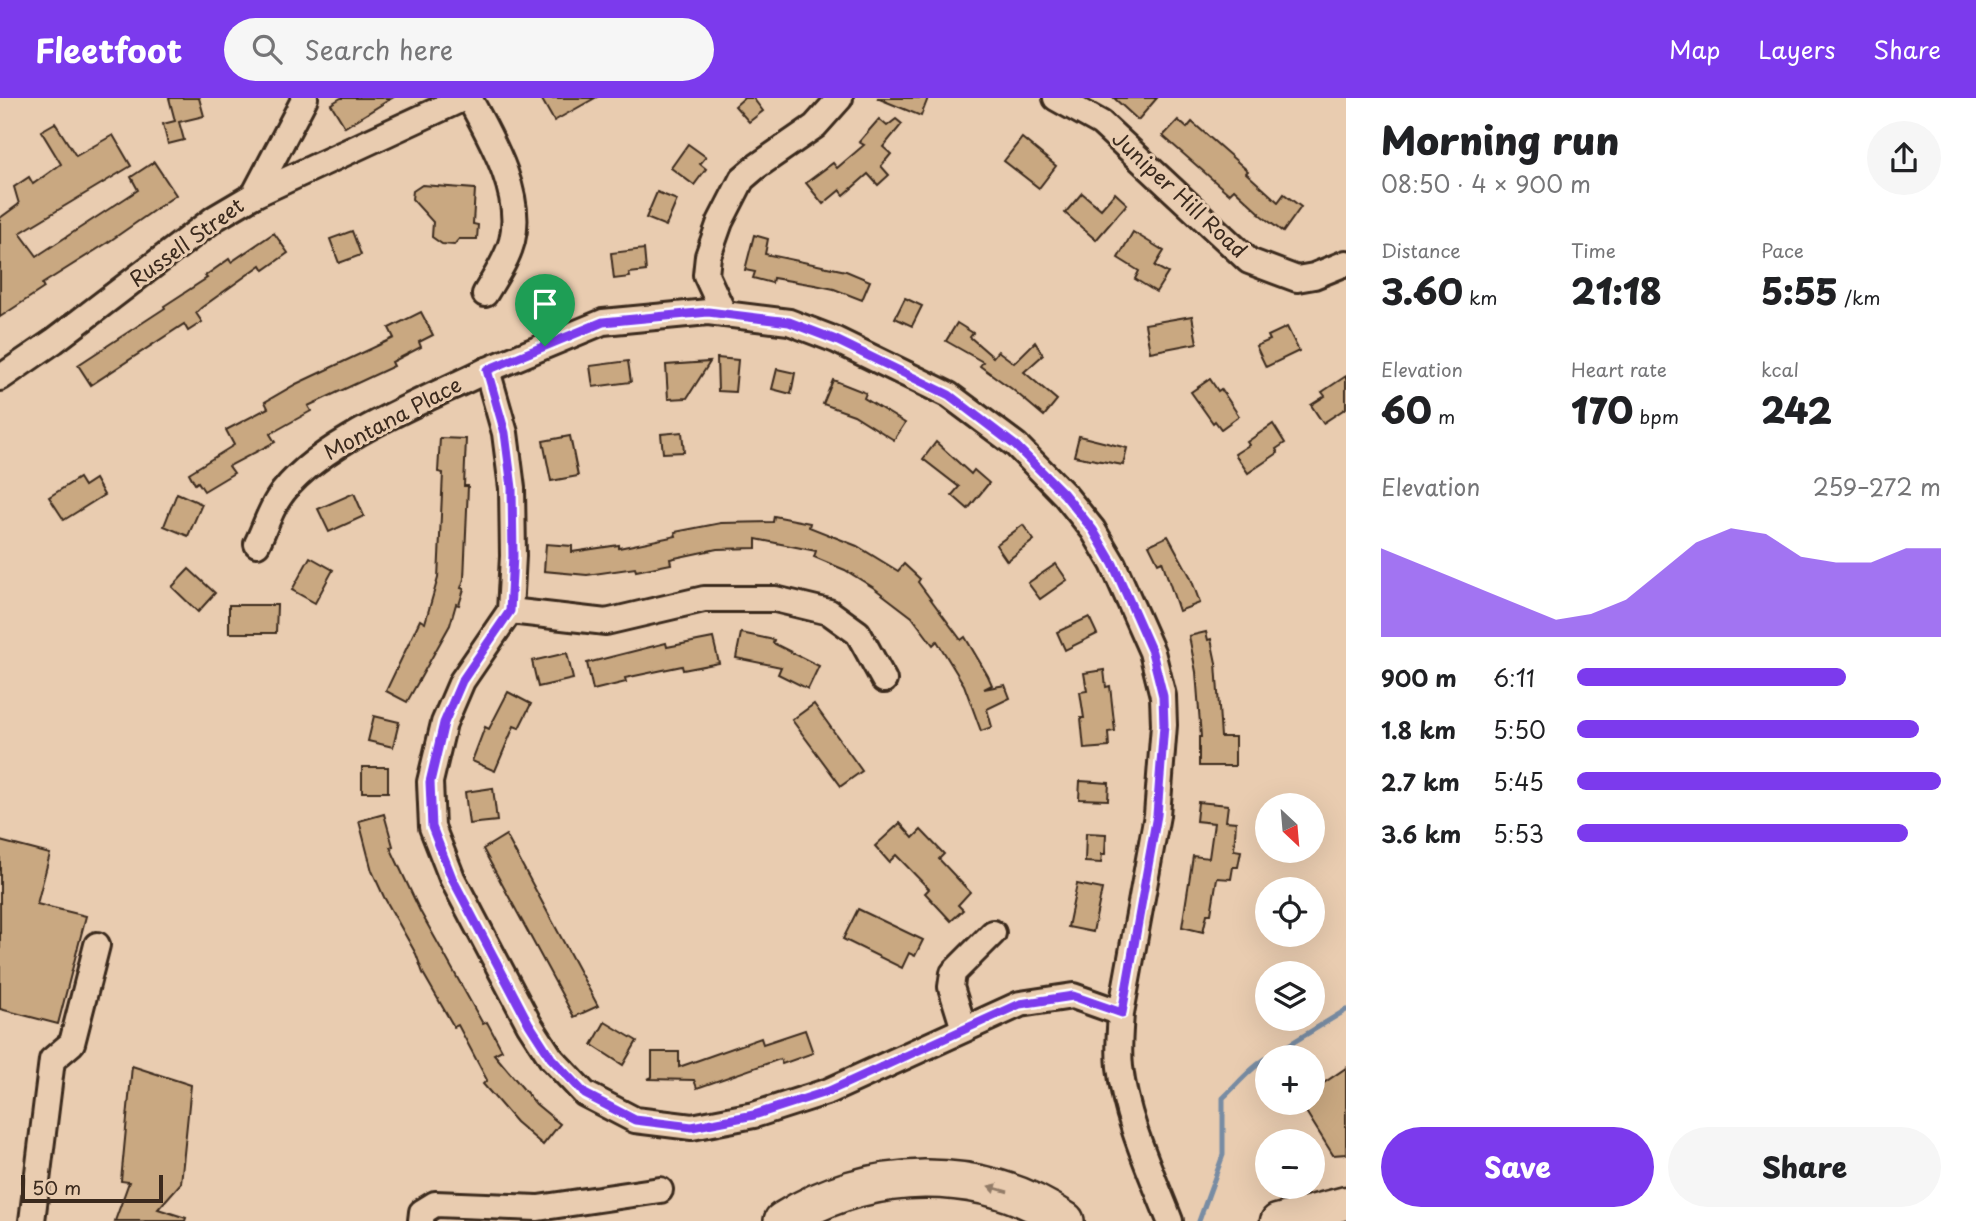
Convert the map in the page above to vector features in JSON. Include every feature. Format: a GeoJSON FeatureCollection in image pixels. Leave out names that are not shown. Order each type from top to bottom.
{"type":"FeatureCollection","features":[{"type":"Feature","properties":{"kind":"highway"},"geometry":{"type":"LineString","coordinates":[[783,1221],[816,1202],[846,1191],[879,1182],[912,1179],[965,1182],[998,1189],[1028,1200],[1063,1219]]}},
{"type":"Feature","properties":{"kind":"main road"},"geometry":{"type":"LineString","coordinates":[[1277,1221],[1346,1203]]}},
{"type":"Feature","properties":{"kind":"street"},"geometry":{"type":"LineString","coordinates":[[254,195],[305,98]]}},
{"type":"Feature","properties":{"kind":"street"},"geometry":{"type":"LineString","coordinates":[[467,98],[500,158],[510,187],[513,217],[513,238],[506,258],[485,293]]}},
{"type":"Feature","properties":{"kind":"street","name":"Russell Street"},"geometry":{"type":"LineString","coordinates":[[0,378],[87,317],[196,232],[254,195],[467,98]]}},
{"type":"Feature","properties":{"kind":"street"},"geometry":{"type":"LineString","coordinates":[[724,314],[706,275],[708,256],[720,222],[742,179],[815,126],[840,98]]}},
{"type":"Feature","properties":{"kind":"street","name":"Juniper Hill Road"},"geometry":{"type":"LineString","coordinates":[[1056,98],[1088,106],[1101,123],[1249,261],[1297,279],[1346,263]]}},
{"type":"Feature","properties":{"kind":"street","name":"Montana Place"},"geometry":{"type":"LineString","coordinates":[[257,544],[278,499],[309,464],[352,437],[487,370],[603,322],[708,312],[789,322],[836,340],[949,395],[1016,446],[1064,494],[1093,530],[1113,564],[1152,652],[1163,696],[1164,725],[1157,815],[1122,1013],[1119,1047],[1123,1087],[1132,1121],[1170,1221]]}},
{"type":"Feature","properties":{"kind":"street"},"geometry":{"type":"LineString","coordinates":[[487,370],[505,433],[512,488],[513,556],[510,611],[462,681],[444,723],[430,782],[432,827],[452,878],[529,1024],[551,1058],[585,1094],[635,1120],[692,1127],[754,1115],[829,1091],[1020,1004],[1073,996],[1122,1013]]}},
{"type":"Feature","properties":{"kind":"street"},"geometry":{"type":"LineString","coordinates":[[510,611],[606,622],[704,599],[775,599],[829,612],[858,633],[884,680]]}},
{"type":"Feature","properties":{"kind":"street"},"geometry":{"type":"LineString","coordinates":[[964,1029],[951,987],[953,973],[993,933]]}},
{"type":"Feature","properties":{"kind":"street"},"geometry":{"type":"LineString","coordinates":[[32,1221],[52,1060],[72,1042],[97,946]]}},
{"type":"Feature","properties":{"kind":"street"},"geometry":{"type":"LineString","coordinates":[[421,1221],[422,1212],[435,1204],[538,1208],[660,1189]]}},
{"type":"Feature","properties":{"kind":"building"},"geometry":{"type":"Polygon","coordinates":[[[169,98],[199,98],[204,116],[179,122],[184,140],[168,144],[163,124],[175,121],[169,98]]]}},
{"type":"Feature","properties":{"kind":"building"},"geometry":{"type":"Polygon","coordinates":[[[341,98],[392,98],[345,127],[331,104],[341,98]]]}},
{"type":"Feature","properties":{"kind":"building"},"geometry":{"type":"Polygon","coordinates":[[[541,98],[595,98],[554,121],[541,98]]]}},
{"type":"Feature","properties":{"kind":"building"},"geometry":{"type":"Polygon","coordinates":[[[744,98],[753,98],[763,111],[749,122],[735,106],[744,98]]]}},
{"type":"Feature","properties":{"kind":"building"},"geometry":{"type":"Polygon","coordinates":[[[877,98],[928,98],[921,116],[877,98]]]}},
{"type":"Feature","properties":{"kind":"building"},"geometry":{"type":"Polygon","coordinates":[[[1114,98],[1157,98],[1138,120],[1114,98]]]}},
{"type":"Feature","properties":{"kind":"building"},"geometry":{"type":"Polygon","coordinates":[[[879,119],[887,126],[896,119],[902,124],[883,147],[891,154],[881,166],[889,175],[878,185],[868,174],[844,195],[840,190],[823,204],[806,183],[833,163],[837,168],[864,145],[859,142],[879,119]]]}},
{"type":"Feature","properties":{"kind":"building"},"geometry":{"type":"Polygon","coordinates":[[[1178,120],[1187,128],[1192,122],[1248,171],[1246,173],[1278,202],[1284,194],[1301,207],[1283,232],[1259,214],[1234,189],[1229,194],[1163,136],[1178,120]]]}},
{"type":"Feature","properties":{"kind":"building"},"geometry":{"type":"Polygon","coordinates":[[[55,123],[76,156],[113,135],[131,166],[20,233],[37,256],[138,190],[131,177],[154,162],[176,195],[42,284],[44,288],[0,317],[0,218],[19,204],[14,187],[29,177],[33,184],[61,164],[41,131],[55,123]]]}},
{"type":"Feature","properties":{"kind":"building"},"geometry":{"type":"Polygon","coordinates":[[[1022,138],[1056,166],[1039,188],[1004,161],[1022,138]]]}},
{"type":"Feature","properties":{"kind":"building"},"geometry":{"type":"Polygon","coordinates":[[[688,144],[706,157],[700,164],[706,169],[694,185],[671,168],[688,144]]]}},
{"type":"Feature","properties":{"kind":"building"},"geometry":{"type":"Polygon","coordinates":[[[422,185],[475,189],[473,224],[478,225],[477,239],[459,239],[454,245],[442,244],[432,237],[433,222],[412,199],[413,191],[422,185]]]}},
{"type":"Feature","properties":{"kind":"building"},"geometry":{"type":"Polygon","coordinates":[[[657,192],[677,200],[666,226],[646,218],[657,192]]]}},
{"type":"Feature","properties":{"kind":"building"},"geometry":{"type":"Polygon","coordinates":[[[1082,193],[1101,209],[1115,193],[1127,204],[1096,240],[1065,213],[1082,193]]]}},
{"type":"Feature","properties":{"kind":"building"},"geometry":{"type":"Polygon","coordinates":[[[352,231],[361,255],[339,263],[330,239],[352,231]]]}},
{"type":"Feature","properties":{"kind":"building"},"geometry":{"type":"Polygon","coordinates":[[[1133,232],[1164,251],[1155,266],[1168,273],[1156,292],[1135,279],[1139,271],[1118,258],[1133,232]]]}},
{"type":"Feature","properties":{"kind":"building"},"geometry":{"type":"Polygon","coordinates":[[[274,233],[288,253],[264,270],[261,265],[201,308],[196,313],[202,322],[188,331],[184,324],[91,385],[78,365],[165,308],[164,306],[207,278],[205,276],[229,259],[231,262],[274,233]]]}},
{"type":"Feature","properties":{"kind":"building"},"geometry":{"type":"Polygon","coordinates":[[[754,235],[768,239],[765,254],[846,271],[870,281],[862,300],[815,285],[773,278],[772,283],[753,278],[755,272],[745,270],[754,235]]]}},
{"type":"Feature","properties":{"kind":"building"},"geometry":{"type":"Polygon","coordinates":[[[644,249],[646,271],[629,273],[630,277],[614,279],[611,253],[644,249]]]}},
{"type":"Feature","properties":{"kind":"building"},"geometry":{"type":"Polygon","coordinates":[[[905,298],[922,306],[912,326],[895,318],[905,298]]]}},
{"type":"Feature","properties":{"kind":"building"},"geometry":{"type":"Polygon","coordinates":[[[421,312],[433,335],[419,342],[421,347],[392,362],[394,366],[308,406],[311,411],[270,434],[275,442],[229,466],[234,473],[204,491],[198,482],[195,484],[189,473],[234,445],[226,430],[268,408],[265,402],[296,384],[394,338],[389,328],[421,312]]]}},
{"type":"Feature","properties":{"kind":"building"},"geometry":{"type":"Polygon","coordinates":[[[1192,316],[1197,343],[1150,352],[1145,324],[1192,316]]]}},
{"type":"Feature","properties":{"kind":"building"},"geometry":{"type":"Polygon","coordinates":[[[957,323],[973,333],[970,337],[993,357],[998,351],[1014,363],[1035,342],[1043,355],[1024,372],[1057,400],[1044,416],[980,366],[983,362],[946,341],[957,323]]]}},
{"type":"Feature","properties":{"kind":"building"},"geometry":{"type":"Polygon","coordinates":[[[1287,327],[1299,351],[1266,367],[1256,346],[1270,340],[1268,336],[1287,327]]]}},
{"type":"Feature","properties":{"kind":"building"},"geometry":{"type":"Polygon","coordinates":[[[717,358],[738,360],[735,392],[718,391],[717,358]]]}},
{"type":"Feature","properties":{"kind":"building"},"geometry":{"type":"Polygon","coordinates":[[[628,361],[631,382],[593,387],[590,366],[628,361]]]}},
{"type":"Feature","properties":{"kind":"building"},"geometry":{"type":"Polygon","coordinates":[[[710,362],[687,398],[668,399],[666,365],[710,362]]]}},
{"type":"Feature","properties":{"kind":"building"},"geometry":{"type":"Polygon","coordinates":[[[777,369],[795,373],[791,394],[772,389],[777,369]]]}},
{"type":"Feature","properties":{"kind":"building"},"geometry":{"type":"Polygon","coordinates":[[[1346,376],[1346,408],[1323,423],[1311,405],[1325,396],[1322,392],[1346,376]]]}},
{"type":"Feature","properties":{"kind":"building"},"geometry":{"type":"Polygon","coordinates":[[[1210,379],[1218,391],[1221,389],[1239,416],[1221,429],[1215,421],[1213,423],[1191,392],[1210,379]]]}},
{"type":"Feature","properties":{"kind":"building"},"geometry":{"type":"Polygon","coordinates":[[[833,380],[866,393],[864,398],[905,423],[894,440],[854,415],[823,404],[833,380]]]}},
{"type":"Feature","properties":{"kind":"building"},"geometry":{"type":"Polygon","coordinates":[[[1273,424],[1285,443],[1276,449],[1278,453],[1248,473],[1235,454],[1273,424]]]}},
{"type":"Feature","properties":{"kind":"building"},"geometry":{"type":"Polygon","coordinates":[[[682,432],[684,452],[663,453],[661,434],[682,432]]]}},
{"type":"Feature","properties":{"kind":"building"},"geometry":{"type":"Polygon","coordinates":[[[570,436],[578,476],[551,481],[543,441],[570,436]]]}},
{"type":"Feature","properties":{"kind":"building"},"geometry":{"type":"Polygon","coordinates":[[[1079,436],[1127,448],[1123,465],[1074,456],[1079,436]]]}},
{"type":"Feature","properties":{"kind":"building"},"geometry":{"type":"Polygon","coordinates":[[[440,438],[466,439],[464,486],[468,486],[464,579],[461,588],[464,589],[450,625],[407,702],[386,691],[420,620],[425,623],[438,578],[443,473],[438,472],[440,438]]]}},
{"type":"Feature","properties":{"kind":"building"},"geometry":{"type":"Polygon","coordinates":[[[936,442],[971,474],[974,470],[989,483],[968,509],[952,495],[959,487],[923,459],[936,442]]]}},
{"type":"Feature","properties":{"kind":"building"},"geometry":{"type":"Polygon","coordinates":[[[79,478],[84,486],[95,479],[104,495],[64,520],[49,497],[79,478]]]}},
{"type":"Feature","properties":{"kind":"building"},"geometry":{"type":"Polygon","coordinates":[[[177,493],[202,504],[188,536],[164,526],[177,493]]]}},
{"type":"Feature","properties":{"kind":"building"},"geometry":{"type":"Polygon","coordinates":[[[354,493],[364,516],[329,532],[318,509],[354,493]]]}},
{"type":"Feature","properties":{"kind":"building"},"geometry":{"type":"Polygon","coordinates":[[[774,516],[810,523],[809,527],[857,546],[898,571],[904,564],[920,579],[918,582],[961,640],[965,637],[988,676],[992,685],[984,689],[1005,685],[1010,698],[987,709],[992,727],[981,731],[964,685],[937,641],[933,645],[912,617],[874,588],[845,570],[814,557],[816,551],[756,539],[756,548],[717,549],[670,559],[671,564],[636,571],[635,568],[587,575],[544,571],[546,544],[572,546],[572,552],[619,545],[619,548],[676,536],[675,532],[721,523],[773,522],[774,516]]]}},
{"type":"Feature","properties":{"kind":"building"},"geometry":{"type":"Polygon","coordinates":[[[1023,525],[1034,540],[1007,561],[996,545],[1023,525]]]}},
{"type":"Feature","properties":{"kind":"building"},"geometry":{"type":"Polygon","coordinates":[[[1168,536],[1190,576],[1200,603],[1179,611],[1162,561],[1158,563],[1149,545],[1168,536]]]}},
{"type":"Feature","properties":{"kind":"building"},"geometry":{"type":"Polygon","coordinates":[[[310,557],[333,570],[315,603],[292,590],[310,557]]]}},
{"type":"Feature","properties":{"kind":"building"},"geometry":{"type":"Polygon","coordinates":[[[1056,564],[1067,580],[1040,599],[1028,583],[1056,564]]]}},
{"type":"Feature","properties":{"kind":"building"},"geometry":{"type":"Polygon","coordinates":[[[189,569],[215,593],[198,612],[172,587],[189,569]]]}},
{"type":"Feature","properties":{"kind":"building"},"geometry":{"type":"Polygon","coordinates":[[[229,605],[277,605],[276,633],[229,633],[229,605]]]}},
{"type":"Feature","properties":{"kind":"building"},"geometry":{"type":"Polygon","coordinates":[[[1089,617],[1097,634],[1065,650],[1057,632],[1089,617]]]}},
{"type":"Feature","properties":{"kind":"building"},"geometry":{"type":"Polygon","coordinates":[[[1206,632],[1208,640],[1211,639],[1216,663],[1221,737],[1235,737],[1235,766],[1199,766],[1201,737],[1196,672],[1189,636],[1206,632]]]}},
{"type":"Feature","properties":{"kind":"building"},"geometry":{"type":"Polygon","coordinates":[[[741,633],[774,640],[773,643],[819,666],[808,689],[778,674],[781,667],[736,658],[741,633]]]}},
{"type":"Feature","properties":{"kind":"building"},"geometry":{"type":"Polygon","coordinates":[[[713,638],[719,663],[683,670],[682,666],[625,678],[626,682],[593,690],[587,663],[666,643],[667,647],[713,638]]]}},
{"type":"Feature","properties":{"kind":"building"},"geometry":{"type":"Polygon","coordinates":[[[567,653],[573,679],[538,687],[532,661],[567,653]]]}},
{"type":"Feature","properties":{"kind":"building"},"geometry":{"type":"Polygon","coordinates":[[[1104,670],[1106,687],[1110,686],[1115,731],[1108,732],[1109,747],[1084,749],[1081,718],[1084,718],[1080,692],[1087,691],[1084,673],[1104,670]]]}},
{"type":"Feature","properties":{"kind":"building"},"geometry":{"type":"Polygon","coordinates":[[[508,692],[531,704],[519,728],[514,726],[495,771],[472,761],[485,727],[489,729],[508,692]]]}},
{"type":"Feature","properties":{"kind":"building"},"geometry":{"type":"Polygon","coordinates":[[[814,704],[862,771],[841,786],[792,720],[814,704]]]}},
{"type":"Feature","properties":{"kind":"building"},"geometry":{"type":"Polygon","coordinates":[[[374,716],[399,722],[393,747],[368,741],[374,716]]]}},
{"type":"Feature","properties":{"kind":"building"},"geometry":{"type":"Polygon","coordinates":[[[362,767],[388,767],[388,792],[362,792],[362,767]]]}},
{"type":"Feature","properties":{"kind":"building"},"geometry":{"type":"Polygon","coordinates":[[[1080,781],[1109,783],[1108,800],[1079,799],[1080,781]]]}},
{"type":"Feature","properties":{"kind":"building"},"geometry":{"type":"Polygon","coordinates":[[[493,788],[497,821],[469,824],[465,792],[493,788]]]}},
{"type":"Feature","properties":{"kind":"building"},"geometry":{"type":"Polygon","coordinates":[[[1198,802],[1228,805],[1226,821],[1236,822],[1234,850],[1241,851],[1238,867],[1233,867],[1231,879],[1217,878],[1211,914],[1207,914],[1203,932],[1182,927],[1193,856],[1209,858],[1214,823],[1196,821],[1198,802]]]}},
{"type":"Feature","properties":{"kind":"building"},"geometry":{"type":"Polygon","coordinates":[[[384,814],[393,846],[390,847],[420,911],[483,1024],[487,1022],[502,1050],[494,1054],[536,1104],[560,1124],[543,1145],[516,1122],[483,1084],[487,1080],[458,1025],[454,1027],[384,897],[372,871],[359,821],[384,814]]]}},
{"type":"Feature","properties":{"kind":"building"},"geometry":{"type":"Polygon","coordinates":[[[900,823],[913,838],[921,830],[944,854],[939,859],[970,892],[958,905],[963,910],[951,921],[925,893],[929,889],[896,855],[889,862],[875,846],[900,823]]]}},
{"type":"Feature","properties":{"kind":"building"},"geometry":{"type":"Polygon","coordinates":[[[1086,833],[1106,834],[1105,854],[1102,854],[1101,863],[1085,862],[1086,833]]]}},
{"type":"Feature","properties":{"kind":"building"},"geometry":{"type":"Polygon","coordinates":[[[506,835],[598,1006],[574,1017],[483,849],[506,835]]]}},
{"type":"Feature","properties":{"kind":"building"},"geometry":{"type":"Polygon","coordinates":[[[0,841],[50,854],[37,904],[86,916],[58,1024],[0,1009],[0,841]]]}},
{"type":"Feature","properties":{"kind":"building"},"geometry":{"type":"Polygon","coordinates":[[[1077,884],[1102,889],[1093,932],[1068,927],[1077,884]]]}},
{"type":"Feature","properties":{"kind":"building"},"geometry":{"type":"Polygon","coordinates":[[[858,909],[923,940],[915,956],[909,953],[902,968],[843,939],[858,909]]]}},
{"type":"Feature","properties":{"kind":"building"},"geometry":{"type":"Polygon","coordinates":[[[605,1022],[637,1041],[623,1065],[592,1045],[605,1022]]]}},
{"type":"Feature","properties":{"kind":"building"},"geometry":{"type":"Polygon","coordinates":[[[805,1030],[813,1053],[782,1064],[780,1059],[697,1088],[694,1080],[648,1079],[652,1077],[652,1052],[679,1052],[679,1067],[761,1038],[763,1044],[805,1030]]]}},
{"type":"Feature","properties":{"kind":"building"},"geometry":{"type":"Polygon","coordinates":[[[132,1066],[191,1085],[181,1183],[158,1209],[186,1218],[185,1221],[115,1221],[129,1182],[121,1181],[132,1066]]]}},
{"type":"Feature","properties":{"kind":"building"},"geometry":{"type":"Polygon","coordinates":[[[1346,1068],[1346,1154],[1333,1155],[1325,1142],[1325,1129],[1317,1129],[1308,1115],[1325,1115],[1325,1082],[1346,1068]]]}},
{"type":"Feature","properties":{"kind":"waterway"},"geometry":{"type":"LineString","coordinates":[[1289,1045],[1346,1010]]}},
{"type":"Feature","properties":{"kind":"waterway"},"geometry":{"type":"LineString","coordinates":[[1199,1221],[1223,1155],[1223,1098],[1255,1067]]}},
{"type":"Feature","properties":{"kind":"route"},"geometry":{"type":"LineString","coordinates":[[708,312],[789,322],[836,340],[949,395],[1016,446],[1064,494],[1093,530],[1113,564],[1152,652],[1163,696],[1164,725],[1157,815],[1122,1013],[1073,996],[1020,1004],[829,1091],[754,1115],[692,1127],[635,1120],[585,1094],[551,1058],[529,1024],[452,878],[432,827],[430,782],[444,723],[462,681],[510,611],[513,556],[512,488],[505,433],[487,370],[545,346],[603,322],[708,312]]}}]}
